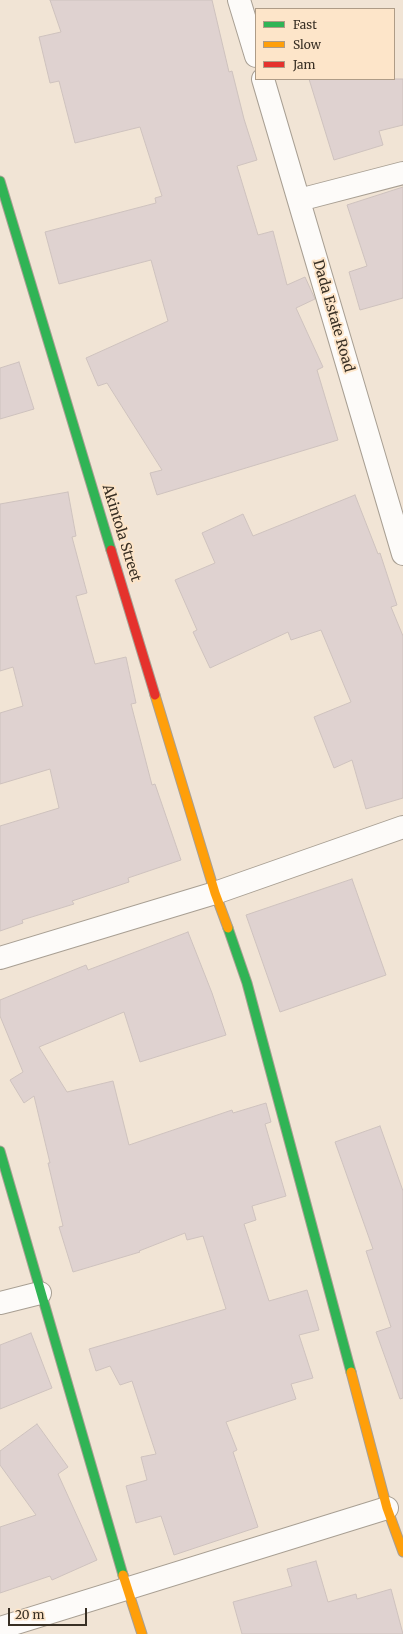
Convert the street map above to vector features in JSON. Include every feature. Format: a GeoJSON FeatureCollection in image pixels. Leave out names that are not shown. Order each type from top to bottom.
{"type":"FeatureCollection","features":[{"type":"Feature","properties":{"kind":"street"},"geometry":{"type":"LineString","coordinates":[[239,0],[255,53]]}},
{"type":"Feature","properties":{"kind":"street","name":"Dada Estate Road"},"geometry":{"type":"LineString","coordinates":[[263,80],[403,554]]}},
{"type":"Feature","properties":{"kind":"street"},"geometry":{"type":"LineString","coordinates":[[299,200],[403,173]]}},
{"type":"Feature","properties":{"kind":"street","name":"Akintola Street"},"geometry":{"type":"LineString","coordinates":[[0,181],[215,893],[247,983],[387,1508],[403,1552]]}},
{"type":"Feature","properties":{"kind":"street"},"geometry":{"type":"LineString","coordinates":[[0,958],[215,893],[403,827]]}},
{"type":"Feature","properties":{"kind":"street"},"geometry":{"type":"LineString","coordinates":[[0,1151],[40,1293],[142,1634]]}},
{"type":"Feature","properties":{"kind":"street"},"geometry":{"type":"LineString","coordinates":[[0,1303],[40,1293]]}},
{"type":"Feature","properties":{"kind":"street"},"geometry":{"type":"LineString","coordinates":[[0,1628],[387,1508]]}},
{"type":"Feature","properties":{"kind":"building"},"geometry":{"type":"Polygon","coordinates":[[[50,0],[212,0],[229,72],[232,71],[244,119],[257,160],[237,166],[258,235],[273,231],[287,285],[305,277],[315,299],[296,308],[323,367],[317,370],[338,440],[157,495],[150,473],[162,470],[107,383],[98,386],[86,358],[168,321],[151,260],[59,284],[45,232],[156,203],[155,198],[162,196],[140,127],[75,143],[59,81],[50,83],[39,37],[61,32],[50,0]]]}},
{"type":"Feature","properties":{"kind":"building"},"geometry":{"type":"Polygon","coordinates":[[[403,79],[403,125],[379,131],[383,145],[334,160],[309,80],[403,79]]]}},
{"type":"Feature","properties":{"kind":"building"},"geometry":{"type":"Polygon","coordinates":[[[403,187],[403,298],[360,310],[349,272],[367,266],[347,205],[403,187]]]}},
{"type":"Feature","properties":{"kind":"building"},"geometry":{"type":"Polygon","coordinates":[[[19,362],[34,409],[0,419],[0,368],[19,362]]]}},
{"type":"Feature","properties":{"kind":"building"},"geometry":{"type":"Polygon","coordinates":[[[68,492],[76,536],[72,537],[87,593],[76,596],[95,664],[126,657],[136,703],[131,704],[152,785],[155,784],[181,860],[128,878],[129,882],[72,901],[74,904],[22,920],[23,923],[0,931],[0,826],[59,808],[50,769],[0,784],[0,713],[23,706],[13,667],[0,671],[0,504],[68,492]]]}},
{"type":"Feature","properties":{"kind":"building"},"geometry":{"type":"Polygon","coordinates":[[[355,495],[378,554],[380,553],[397,605],[391,607],[403,636],[403,798],[366,809],[352,760],[334,768],[314,717],[351,702],[321,630],[291,640],[288,632],[210,668],[193,632],[197,630],[175,580],[215,563],[202,533],[243,514],[253,536],[355,495]]]}},
{"type":"Feature","properties":{"kind":"building"},"geometry":{"type":"Polygon","coordinates":[[[352,879],[386,975],[280,1012],[246,915],[352,879]]]}},
{"type":"Feature","properties":{"kind":"building"},"geometry":{"type":"Polygon","coordinates":[[[188,932],[212,993],[226,1035],[140,1062],[124,1012],[39,1047],[67,1092],[113,1081],[129,1145],[232,1110],[233,1113],[266,1103],[271,1122],[265,1124],[286,1196],[252,1206],[256,1220],[244,1224],[269,1301],[307,1290],[319,1330],[299,1335],[313,1378],[291,1384],[296,1399],[226,1422],[237,1450],[233,1452],[258,1527],[174,1555],[161,1516],[136,1523],[126,1486],[147,1480],[141,1457],[156,1454],[132,1381],[120,1385],[110,1366],[96,1371],[89,1349],[226,1309],[203,1236],[187,1240],[185,1233],[139,1251],[140,1252],[73,1272],[59,1227],[63,1226],[34,1096],[24,1103],[10,1080],[23,1072],[0,1016],[0,1000],[86,965],[88,970],[188,932]]]}},
{"type":"Feature","properties":{"kind":"building"},"geometry":{"type":"Polygon","coordinates":[[[380,1126],[403,1191],[403,1398],[400,1399],[376,1332],[391,1327],[366,1251],[373,1249],[335,1142],[380,1126]]]}},
{"type":"Feature","properties":{"kind":"building"},"geometry":{"type":"Polygon","coordinates":[[[31,1333],[52,1388],[0,1409],[0,1345],[31,1333]]]}},
{"type":"Feature","properties":{"kind":"building"},"geometry":{"type":"Polygon","coordinates":[[[37,1424],[68,1467],[58,1474],[97,1560],[52,1580],[50,1576],[0,1593],[0,1527],[36,1515],[0,1465],[0,1451],[37,1424]]]}},
{"type":"Feature","properties":{"kind":"building"},"geometry":{"type":"Polygon","coordinates":[[[316,1561],[328,1602],[356,1594],[357,1599],[391,1589],[403,1634],[242,1634],[233,1602],[292,1586],[287,1569],[316,1561]]]}},
{"type":"Feature","properties":{"kind":"traffic: fast"},"geometry":{"type":"LineString","coordinates":[[0,181],[111,550]]}},
{"type":"Feature","properties":{"kind":"traffic: fast"},"geometry":{"type":"LineString","coordinates":[[228,928],[247,983],[351,1372]]}},
{"type":"Feature","properties":{"kind":"traffic: fast"},"geometry":{"type":"LineString","coordinates":[[0,1151],[123,1575]]}},
{"type":"Feature","properties":{"kind":"traffic: slow"},"geometry":{"type":"LineString","coordinates":[[155,695],[215,893],[228,928]]}},
{"type":"Feature","properties":{"kind":"traffic: slow"},"geometry":{"type":"LineString","coordinates":[[351,1372],[387,1508],[403,1552]]}},
{"type":"Feature","properties":{"kind":"traffic: slow"},"geometry":{"type":"LineString","coordinates":[[123,1575],[142,1634]]}},
{"type":"Feature","properties":{"kind":"traffic: jam"},"geometry":{"type":"LineString","coordinates":[[111,550],[155,695]]}}]}
